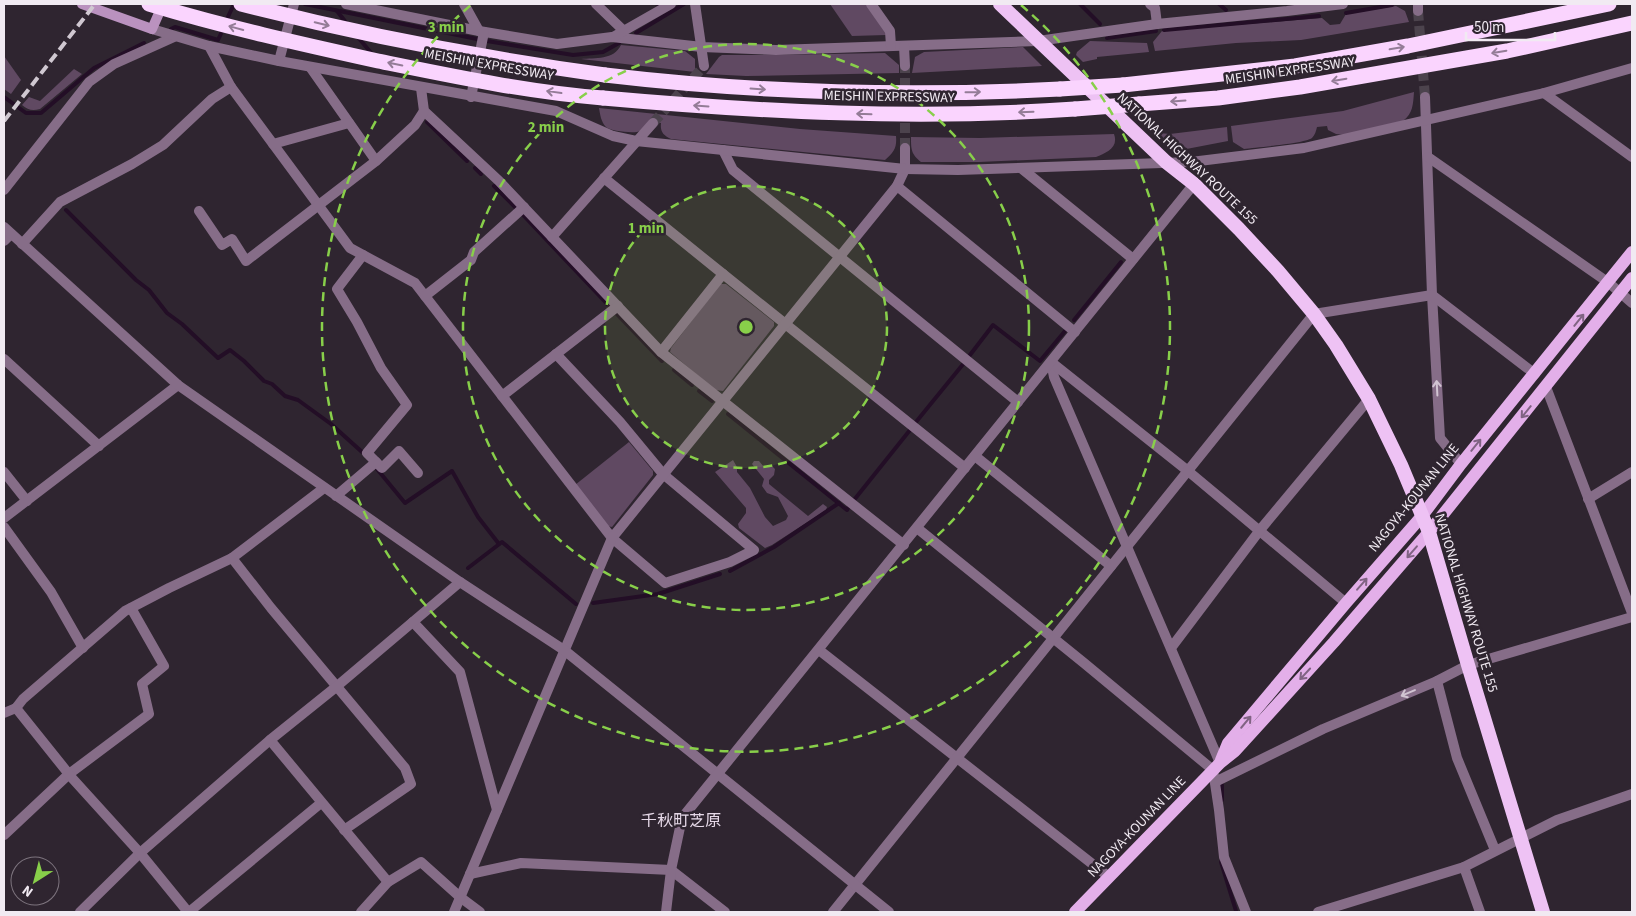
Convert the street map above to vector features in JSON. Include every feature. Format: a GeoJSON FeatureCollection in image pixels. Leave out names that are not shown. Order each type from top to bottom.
{"type":"FeatureCollection","features":[{"type":"Feature","properties":{"kind":"highway","name":"MEISHIN EXPRESSWAY"},"geometry":{"type":"LineString","coordinates":[[149,4],[282,40],[459,78],[578,96],[792,111],[902,115],[1029,112],[1218,98],[1300,87],[1507,51],[1632,23]]}},
{"type":"Feature","properties":{"kind":"highway","name":"MEISHIN EXPRESSWAY"},"geometry":{"type":"LineString","coordinates":[[241,4],[388,40],[481,57],[605,75],[671,83],[784,91],[909,93],[1060,89],[1123,85],[1295,66],[1408,46],[1609,4]]}},
{"type":"Feature","properties":{"kind":"highway","name":"NATIONAL HIGHWAY ROUTE 155"},"geometry":{"type":"LineString","coordinates":[[1000,4],[1166,162],[1194,184],[1246,236],[1314,314],[1336,345],[1369,399],[1430,532],[1543,912]]}},
{"type":"Feature","properties":{"kind":"main road"},"geometry":{"type":"LineString","coordinates":[[82,4],[152,29],[163,4]]}},
{"type":"Feature","properties":{"kind":"main road","name":"NAGOYA-KOUNAN LINE"},"geometry":{"type":"LineString","coordinates":[[1216,772],[1228,743],[1422,516],[1461,464],[1632,252]]}},
{"type":"Feature","properties":{"kind":"main road","name":"NAGOYA-KOUNAN LINE"},"geometry":{"type":"LineString","coordinates":[[1075,912],[1216,772],[1334,642],[1430,532],[1632,278]]}},
{"type":"Feature","properties":{"kind":"street"},"geometry":{"type":"LineString","coordinates":[[346,4],[482,36],[557,44],[612,37],[702,47],[776,50],[1038,41],[1286,8],[1343,4]]}},
{"type":"Feature","properties":{"kind":"street"},"geometry":{"type":"LineString","coordinates":[[464,4],[482,36],[471,97]]}},
{"type":"Feature","properties":{"kind":"street"},"geometry":{"type":"LineString","coordinates":[[596,4],[624,31]]}},
{"type":"Feature","properties":{"kind":"street"},"geometry":{"type":"LineString","coordinates":[[612,37],[671,4]]}},
{"type":"Feature","properties":{"kind":"street"},"geometry":{"type":"LineString","coordinates":[[696,4],[704,66]]}},
{"type":"Feature","properties":{"kind":"street"},"geometry":{"type":"LineString","coordinates":[[871,4],[890,31],[891,46]]}},
{"type":"Feature","properties":{"kind":"street"},"geometry":{"type":"LineString","coordinates":[[1150,4],[1155,8],[1158,24]]}},
{"type":"Feature","properties":{"kind":"street"},"geometry":{"type":"LineString","coordinates":[[279,61],[294,5]]}},
{"type":"Feature","properties":{"kind":"street"},"geometry":{"type":"LineString","coordinates":[[152,29],[209,46],[310,68],[556,112],[613,136],[636,142],[905,168],[958,170],[1191,162],[1304,148],[1544,93],[1632,68]]}},
{"type":"Feature","properties":{"kind":"street"},"geometry":{"type":"LineString","coordinates":[[4,190],[77,95],[90,82],[114,64],[174,36]]}},
{"type":"Feature","properties":{"kind":"street"},"geometry":{"type":"LineString","coordinates":[[209,46],[231,87],[350,248],[415,283],[612,538],[665,582],[730,562],[754,550],[664,474],[620,422],[556,354]]}},
{"type":"Feature","properties":{"kind":"street"},"geometry":{"type":"LineString","coordinates":[[904,46],[905,66]]}},
{"type":"Feature","properties":{"kind":"street"},"geometry":{"type":"LineString","coordinates":[[310,68],[376,161]]}},
{"type":"Feature","properties":{"kind":"street"},"geometry":{"type":"LineString","coordinates":[[22,244],[60,202],[132,164],[163,144],[212,99],[231,87]]}},
{"type":"Feature","properties":{"kind":"street"},"geometry":{"type":"LineString","coordinates":[[421,88],[424,111],[499,181],[661,352],[904,545]]}},
{"type":"Feature","properties":{"kind":"street"},"geometry":{"type":"LineString","coordinates":[[1544,93],[1632,157]]}},
{"type":"Feature","properties":{"kind":"street"},"geometry":{"type":"LineString","coordinates":[[1425,97],[1432,295],[1440,438],[1461,464]]}},
{"type":"Feature","properties":{"kind":"street"},"geometry":{"type":"LineString","coordinates":[[199,211],[222,245],[232,239],[246,262],[376,161],[415,125],[424,111]]}},
{"type":"Feature","properties":{"kind":"street"},"geometry":{"type":"LineString","coordinates":[[273,144],[349,123]]}},
{"type":"Feature","properties":{"kind":"street"},"geometry":{"type":"LineString","coordinates":[[552,237],[653,123]]}},
{"type":"Feature","properties":{"kind":"street"},"geometry":{"type":"LineString","coordinates":[[454,912],[612,538],[897,186],[905,168],[905,148]]}},
{"type":"Feature","properties":{"kind":"street"},"geometry":{"type":"LineString","coordinates":[[723,150],[733,170],[1018,402]]}},
{"type":"Feature","properties":{"kind":"street"},"geometry":{"type":"LineString","coordinates":[[1428,157],[1609,282],[1632,303]]}},
{"type":"Feature","properties":{"kind":"street"},"geometry":{"type":"LineString","coordinates":[[1021,168],[1133,259]]}},
{"type":"Feature","properties":{"kind":"street"},"geometry":{"type":"LineString","coordinates":[[604,178],[965,468]]}},
{"type":"Feature","properties":{"kind":"street"},"geometry":{"type":"LineString","coordinates":[[666,912],[671,870],[682,818],[1194,184]]}},
{"type":"Feature","properties":{"kind":"street"},"geometry":{"type":"LineString","coordinates":[[897,186],[1075,332]]}},
{"type":"Feature","properties":{"kind":"street"},"geometry":{"type":"LineString","coordinates":[[425,296],[471,260],[474,252],[524,207]]}},
{"type":"Feature","properties":{"kind":"street"},"geometry":{"type":"LineString","coordinates":[[6,234],[22,244],[178,386],[460,582],[564,650],[888,912]]}},
{"type":"Feature","properties":{"kind":"street"},"geometry":{"type":"LineString","coordinates":[[363,255],[337,289],[381,368],[407,405],[367,453],[382,468],[399,451],[418,473]]}},
{"type":"Feature","properties":{"kind":"street"},"geometry":{"type":"LineString","coordinates":[[661,352],[724,274]]}},
{"type":"Feature","properties":{"kind":"street"},"geometry":{"type":"LineString","coordinates":[[833,912],[1314,314],[1432,295],[1535,374]]}},
{"type":"Feature","properties":{"kind":"street"},"geometry":{"type":"LineString","coordinates":[[502,396],[618,306]]}},
{"type":"Feature","properties":{"kind":"street"},"geometry":{"type":"LineString","coordinates":[[4,359],[99,446]]}},
{"type":"Feature","properties":{"kind":"street"},"geometry":{"type":"LineString","coordinates":[[1051,362],[1188,471],[1346,603]]}},
{"type":"Feature","properties":{"kind":"street"},"geometry":{"type":"LineString","coordinates":[[1051,362],[1054,377],[1171,648],[1216,772],[1224,857],[1246,912]]}},
{"type":"Feature","properties":{"kind":"street"},"geometry":{"type":"LineString","coordinates":[[4,518],[178,386]]}},
{"type":"Feature","properties":{"kind":"street"},"geometry":{"type":"LineString","coordinates":[[1546,388],[1632,613]]}},
{"type":"Feature","properties":{"kind":"street"},"geometry":{"type":"LineString","coordinates":[[1171,648],[1260,530],[1369,399]]}},
{"type":"Feature","properties":{"kind":"street"},"geometry":{"type":"LineString","coordinates":[[975,456],[1111,566]]}},
{"type":"Feature","properties":{"kind":"street"},"geometry":{"type":"LineString","coordinates":[[336,496],[376,462]]}},
{"type":"Feature","properties":{"kind":"street"},"geometry":{"type":"LineString","coordinates":[[4,472],[26,501]]}},
{"type":"Feature","properties":{"kind":"street"},"geometry":{"type":"LineString","coordinates":[[1588,499],[1632,472]]}},
{"type":"Feature","properties":{"kind":"street"},"geometry":{"type":"LineString","coordinates":[[4,713],[16,708],[23,699],[131,608],[232,558],[324,488]]}},
{"type":"Feature","properties":{"kind":"street"},"geometry":{"type":"LineString","coordinates":[[4,527],[51,592],[83,648]]}},
{"type":"Feature","properties":{"kind":"street"},"geometry":{"type":"LineString","coordinates":[[917,528],[1216,772]]}},
{"type":"Feature","properties":{"kind":"street"},"geometry":{"type":"LineString","coordinates":[[232,558],[336,687],[405,768],[411,784],[344,830]]}},
{"type":"Feature","properties":{"kind":"street"},"geometry":{"type":"LineString","coordinates":[[80,912],[140,853],[270,740],[460,582]]}},
{"type":"Feature","properties":{"kind":"street"},"geometry":{"type":"LineString","coordinates":[[4,835],[69,774],[150,714],[142,684],[164,666],[131,608]]}},
{"type":"Feature","properties":{"kind":"street"},"geometry":{"type":"LineString","coordinates":[[1216,772],[1437,681],[1468,665],[1632,617]]}},
{"type":"Feature","properties":{"kind":"street"},"geometry":{"type":"LineString","coordinates":[[413,622],[460,672],[497,810]]}},
{"type":"Feature","properties":{"kind":"street"},"geometry":{"type":"LineString","coordinates":[[819,650],[1109,877]]}},
{"type":"Feature","properties":{"kind":"street"},"geometry":{"type":"LineString","coordinates":[[1437,681],[1457,758],[1495,850]]}},
{"type":"Feature","properties":{"kind":"street"},"geometry":{"type":"LineString","coordinates":[[16,708],[69,774],[140,853],[189,912],[322,803]]}},
{"type":"Feature","properties":{"kind":"street"},"geometry":{"type":"LineString","coordinates":[[270,740],[388,882]]}},
{"type":"Feature","properties":{"kind":"street"},"geometry":{"type":"LineString","coordinates":[[1318,912],[1464,867],[1557,820],[1632,794]]}},
{"type":"Feature","properties":{"kind":"street"},"geometry":{"type":"LineString","coordinates":[[361,912],[388,882],[421,862],[480,912]]}},
{"type":"Feature","properties":{"kind":"street"},"geometry":{"type":"LineString","coordinates":[[470,874],[521,863],[671,870],[725,912]]}},
{"type":"Feature","properties":{"kind":"street"},"geometry":{"type":"LineString","coordinates":[[1464,867],[1480,912]]}},
{"type":"Feature","properties":{"kind":"shaded area"},"geometry":{"type":"Polygon","coordinates":[[[830,4],[866,4],[886,32],[886,35],[852,36],[830,4]]]}},
{"type":"Feature","properties":{"kind":"shaded area"},"geometry":{"type":"Polygon","coordinates":[[[1396,6],[1405,11],[1409,22],[1301,40],[1236,43],[1155,51],[1153,42],[1162,31],[1322,18],[1330,25],[1340,24],[1346,14],[1396,6]]]}},
{"type":"Feature","properties":{"kind":"shaded area"},"geometry":{"type":"Polygon","coordinates":[[[1090,41],[1147,43],[1149,52],[1097,57],[1097,59],[1083,62],[1076,55],[1077,52],[1090,41]]]}},
{"type":"Feature","properties":{"kind":"shaded area"},"geometry":{"type":"Polygon","coordinates":[[[621,45],[685,51],[695,59],[695,72],[581,59],[609,56],[618,50],[621,45]]]}},
{"type":"Feature","properties":{"kind":"shaded area"},"geometry":{"type":"Polygon","coordinates":[[[1023,47],[1042,66],[912,73],[915,57],[924,52],[1023,47]]]}},
{"type":"Feature","properties":{"kind":"shaded area"},"geometry":{"type":"Polygon","coordinates":[[[885,53],[899,65],[899,73],[746,76],[706,74],[722,55],[885,53]]]}},
{"type":"Feature","properties":{"kind":"shaded area"},"geometry":{"type":"Polygon","coordinates":[[[4,56],[21,80],[11,94],[4,89],[4,56]]]}},
{"type":"Feature","properties":{"kind":"shaded area"},"geometry":{"type":"Polygon","coordinates":[[[74,69],[82,74],[40,109],[30,110],[22,105],[29,97],[40,101],[74,69]]]}},
{"type":"Feature","properties":{"kind":"shaded area"},"geometry":{"type":"Polygon","coordinates":[[[1414,92],[1411,112],[1403,121],[1345,135],[1336,134],[1328,130],[1327,126],[1317,127],[1312,138],[1280,145],[1244,149],[1233,142],[1231,126],[1343,111],[1414,92]]]}},
{"type":"Feature","properties":{"kind":"shaded area"},"geometry":{"type":"Polygon","coordinates":[[[599,108],[800,129],[896,136],[896,144],[893,152],[885,160],[671,139],[663,133],[661,123],[648,122],[637,132],[612,130],[603,123],[599,108]]]}},
{"type":"Feature","properties":{"kind":"shaded area"},"geometry":{"type":"Polygon","coordinates":[[[1227,127],[1228,141],[1176,151],[1159,133],[1170,134],[1227,127]]]}},
{"type":"Feature","properties":{"kind":"shaded area"},"geometry":{"type":"Polygon","coordinates":[[[1114,134],[1115,143],[1111,149],[1096,157],[979,162],[921,162],[913,154],[911,145],[911,137],[980,138],[1114,134]]]}},
{"type":"Feature","properties":{"kind":"shaded area"},"geometry":{"type":"Polygon","coordinates":[[[720,284],[726,284],[774,322],[774,326],[723,391],[715,390],[670,352],[671,348],[720,284]]]}},
{"type":"Feature","properties":{"kind":"shaded area"},"geometry":{"type":"Polygon","coordinates":[[[629,442],[653,471],[653,475],[612,527],[607,526],[575,485],[629,442]]]}},
{"type":"Feature","properties":{"kind":"shaded area"},"geometry":{"type":"Polygon","coordinates":[[[733,460],[737,467],[737,472],[750,488],[765,517],[773,526],[786,520],[788,516],[778,497],[767,493],[762,486],[764,479],[752,464],[754,461],[759,461],[764,467],[772,466],[775,469],[769,484],[808,516],[823,504],[827,507],[826,510],[765,548],[739,528],[738,524],[746,513],[746,508],[715,472],[733,460]]]}},
{"type":"Feature","properties":{"kind":"waterway"},"geometry":{"type":"LineString","coordinates":[[226,21],[234,4]]}},
{"type":"Feature","properties":{"kind":"waterway"},"geometry":{"type":"LineString","coordinates":[[305,4],[487,41],[573,55],[603,52],[619,43]]}},
{"type":"Feature","properties":{"kind":"waterway"},"geometry":{"type":"LineString","coordinates":[[636,33],[684,4]]}},
{"type":"Feature","properties":{"kind":"waterway"},"geometry":{"type":"LineString","coordinates":[[1080,4],[1100,24]]}},
{"type":"Feature","properties":{"kind":"waterway"},"geometry":{"type":"LineString","coordinates":[[1219,4],[1226,10]]}},
{"type":"Feature","properties":{"kind":"waterway"},"geometry":{"type":"LineString","coordinates":[[1346,13],[1392,5]]}},
{"type":"Feature","properties":{"kind":"waterway"},"geometry":{"type":"LineString","coordinates":[[337,11],[348,25]]}},
{"type":"Feature","properties":{"kind":"waterway"},"geometry":{"type":"LineString","coordinates":[[1164,30],[1319,16]]}},
{"type":"Feature","properties":{"kind":"waterway"},"geometry":{"type":"LineString","coordinates":[[171,29],[175,27],[218,40],[224,27]]}},
{"type":"Feature","properties":{"kind":"waterway"},"geometry":{"type":"LineString","coordinates":[[1107,38],[1156,31]]}},
{"type":"Feature","properties":{"kind":"waterway"},"geometry":{"type":"LineString","coordinates":[[357,36],[372,54]]}},
{"type":"Feature","properties":{"kind":"waterway"},"geometry":{"type":"LineString","coordinates":[[4,97],[26,113],[41,113],[94,68],[144,43]]}},
{"type":"Feature","properties":{"kind":"waterway"},"geometry":{"type":"LineString","coordinates":[[427,122],[467,161]]}},
{"type":"Feature","properties":{"kind":"waterway"},"geometry":{"type":"LineString","coordinates":[[475,168],[481,174]]}},
{"type":"Feature","properties":{"kind":"waterway"},"geometry":{"type":"LineString","coordinates":[[494,186],[518,210]]}},
{"type":"Feature","properties":{"kind":"waterway"},"geometry":{"type":"LineString","coordinates":[[66,210],[136,280],[149,290],[167,313],[182,324],[218,358],[230,350],[264,381],[272,384],[285,396],[298,400],[331,424],[362,452]]}},
{"type":"Feature","properties":{"kind":"waterway"},"geometry":{"type":"LineString","coordinates":[[523,215],[610,307]]}},
{"type":"Feature","properties":{"kind":"waterway"},"geometry":{"type":"LineString","coordinates":[[1074,320],[1121,262]]}},
{"type":"Feature","properties":{"kind":"waterway"},"geometry":{"type":"LineString","coordinates":[[617,314],[662,361]]}},
{"type":"Feature","properties":{"kind":"waterway"},"geometry":{"type":"LineString","coordinates":[[970,355],[993,325],[1040,361],[1065,331]]}},
{"type":"Feature","properties":{"kind":"waterway"},"geometry":{"type":"LineString","coordinates":[[916,422],[964,363]]}},
{"type":"Feature","properties":{"kind":"waterway"},"geometry":{"type":"LineString","coordinates":[[674,370],[692,385]]}},
{"type":"Feature","properties":{"kind":"waterway"},"geometry":{"type":"LineString","coordinates":[[699,391],[712,401]]}},
{"type":"Feature","properties":{"kind":"waterway"},"geometry":{"type":"LineString","coordinates":[[728,414],[847,510],[848,508]]}},
{"type":"Feature","properties":{"kind":"waterway"},"geometry":{"type":"LineString","coordinates":[[854,500],[910,430]]}},
{"type":"Feature","properties":{"kind":"waterway"},"geometry":{"type":"LineString","coordinates":[[377,469],[405,503],[452,471],[478,517],[499,544]]}},
{"type":"Feature","properties":{"kind":"waterway"},"geometry":{"type":"LineString","coordinates":[[730,571],[774,547],[839,503]]}},
{"type":"Feature","properties":{"kind":"waterway"},"geometry":{"type":"LineString","coordinates":[[468,568],[502,542],[576,604]]}},
{"type":"Feature","properties":{"kind":"waterway"},"geometry":{"type":"LineString","coordinates":[[593,603],[658,594],[720,574]]}},
{"type":"Feature","properties":{"kind":"waterway"},"geometry":{"type":"LineString","coordinates":[[1222,785],[1222,800]]}},
{"type":"Feature","properties":{"kind":"waterway"},"geometry":{"type":"LineString","coordinates":[[1221,862],[1236,911]]}},
{"type":"Feature","properties":{"kind":"tunnel"},"geometry":{"type":"LineString","coordinates":[[1418,11],[1425,97]]}},
{"type":"Feature","properties":{"kind":"tunnel"},"geometry":{"type":"LineString","coordinates":[[653,123],[704,66]]}},
{"type":"Feature","properties":{"kind":"tunnel"},"geometry":{"type":"LineString","coordinates":[[905,66],[905,148]]}},
{"type":"Feature","properties":{"kind":"railway"},"geometry":{"type":"LineString","coordinates":[[4,121],[95,4]]}},
{"type":"Feature","properties":{"kind":"district","name":"千秋町芝原"},"geometry":{"type":"Point","coordinates":[681,821]}}]}
